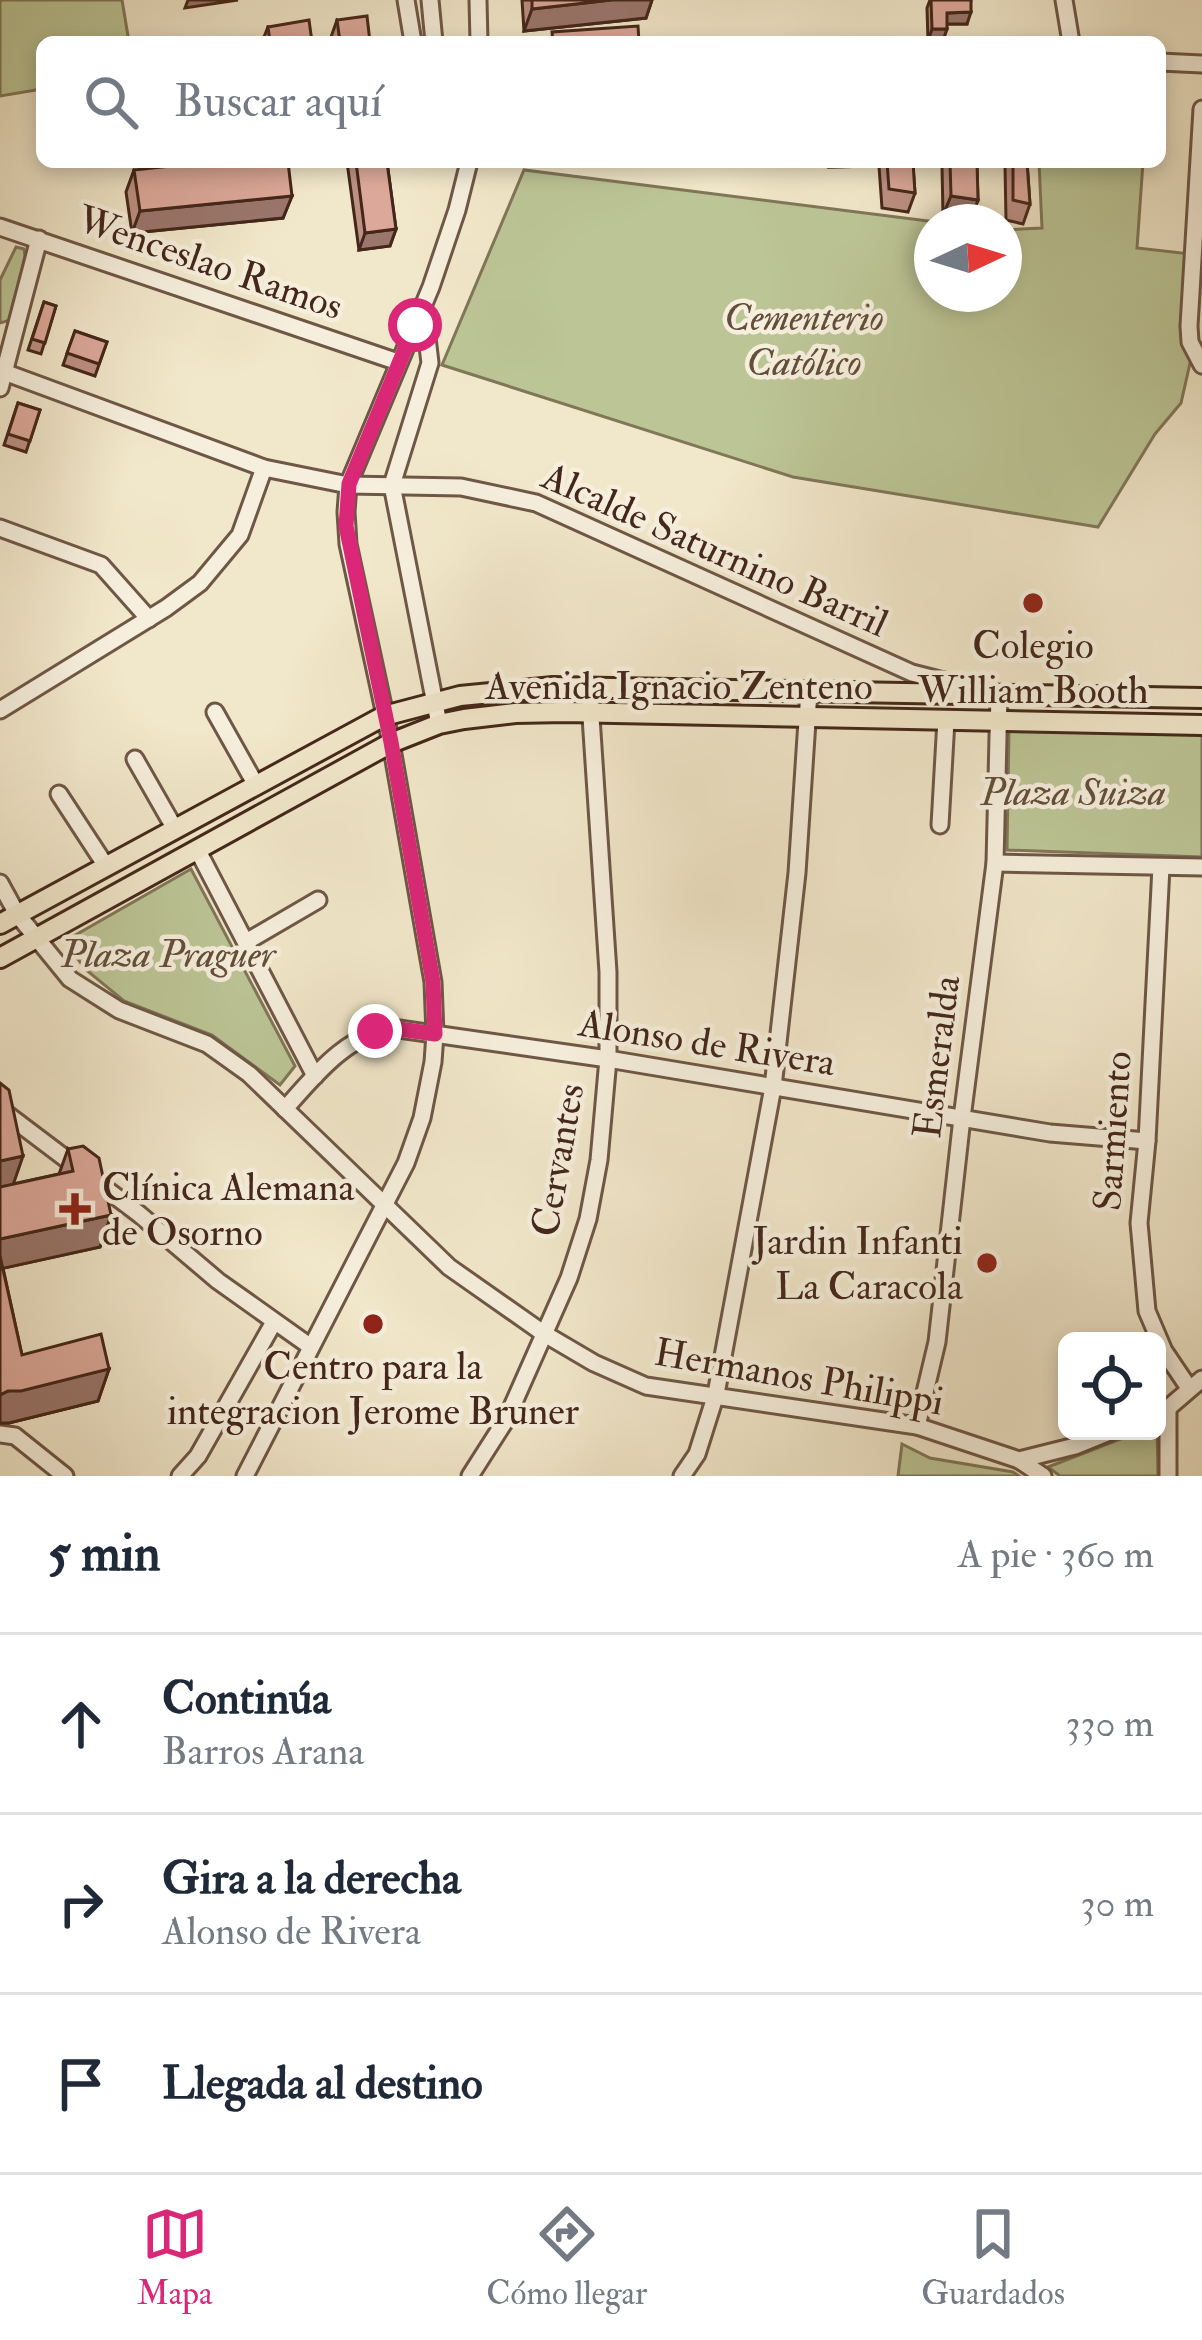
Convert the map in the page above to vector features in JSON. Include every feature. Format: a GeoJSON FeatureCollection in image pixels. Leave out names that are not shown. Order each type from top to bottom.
{"type":"FeatureCollection","features":[{"type":"Feature","properties":{"kind":"main road","name":"Avenida Ignacio Zenteno"},"geometry":{"type":"LineString","coordinates":[[9,919],[384,716],[433,701],[516,689],[589,687],[1202,698]]}},
{"type":"Feature","properties":{"kind":"main road","name":"Avenida Ignacio Zenteno"},"geometry":{"type":"LineString","coordinates":[[0,958],[391,742],[439,724],[515,713],[590,713],[1202,725]]}},
{"type":"Feature","properties":{"kind":"street"},"geometry":{"type":"LineString","coordinates":[[406,0],[411,36]]}},
{"type":"Feature","properties":{"kind":"street"},"geometry":{"type":"LineString","coordinates":[[430,0],[433,36]]}},
{"type":"Feature","properties":{"kind":"street"},"geometry":{"type":"LineString","coordinates":[[478,0],[479,36]]}},
{"type":"Feature","properties":{"kind":"street"},"geometry":{"type":"LineString","coordinates":[[1064,0],[1070,36]]}},
{"type":"Feature","properties":{"kind":"street"},"geometry":{"type":"LineString","coordinates":[[1166,62],[1202,64]]}},
{"type":"Feature","properties":{"kind":"street"},"geometry":{"type":"LineString","coordinates":[[1202,109],[1189,326],[1190,342],[1202,365]]}},
{"type":"Feature","properties":{"kind":"street"},"geometry":{"type":"LineString","coordinates":[[244,1476],[406,1163],[429,1090],[435,1034],[433,982],[346,512],[349,484],[445,249],[467,168]]}},
{"type":"Feature","properties":{"kind":"street","name":"Wenceslao Ramos"},"geometry":{"type":"LineString","coordinates":[[0,227],[398,362]]}},
{"type":"Feature","properties":{"kind":"street"},"geometry":{"type":"LineString","coordinates":[[2,380],[39,239]]}},
{"type":"Feature","properties":{"kind":"street"},"geometry":{"type":"LineString","coordinates":[[423,306],[430,363],[392,485],[439,724]]}},
{"type":"Feature","properties":{"kind":"street","name":"Alcalde Saturnino Barril"},"geometry":{"type":"LineString","coordinates":[[2,380],[264,468],[349,484],[461,487],[536,503],[912,673],[999,694]]}},
{"type":"Feature","properties":{"kind":"street"},"geometry":{"type":"LineString","coordinates":[[0,710],[200,583],[240,535],[264,468]]}},
{"type":"Feature","properties":{"kind":"street"},"geometry":{"type":"LineString","coordinates":[[0,528],[101,565],[149,619]]}},
{"type":"Feature","properties":{"kind":"street","name":"Alcalde Saturnino Barril"},"geometry":{"type":"LineString","coordinates":[[899,693],[910,689],[912,673]]}},
{"type":"Feature","properties":{"kind":"street","name":"Cervantes"},"geometry":{"type":"LineString","coordinates":[[470,1476],[507,1418],[569,1278],[588,1219],[599,1160],[608,1060],[608,972],[589,687]]}},
{"type":"Feature","properties":{"kind":"street"},"geometry":{"type":"LineString","coordinates":[[682,1476],[697,1454],[716,1394],[773,1087],[797,873],[808,691]]}},
{"type":"Feature","properties":{"kind":"street","name":"Esmeralda"},"geometry":{"type":"LineString","coordinates":[[916,1426],[937,1342],[995,863],[999,694]]}},
{"type":"Feature","properties":{"kind":"street"},"geometry":{"type":"LineString","coordinates":[[215,712],[256,785]]}},
{"type":"Feature","properties":{"kind":"street"},"geometry":{"type":"LineString","coordinates":[[940,825],[946,720]]}},
{"type":"Feature","properties":{"kind":"street"},"geometry":{"type":"LineString","coordinates":[[135,759],[175,829]]}},
{"type":"Feature","properties":{"kind":"street"},"geometry":{"type":"LineString","coordinates":[[59,794],[106,866]]}},
{"type":"Feature","properties":{"kind":"street"},"geometry":{"type":"LineString","coordinates":[[197,849],[315,1076]]}},
{"type":"Feature","properties":{"kind":"street"},"geometry":{"type":"LineString","coordinates":[[995,863],[1202,867]]}},
{"type":"Feature","properties":{"kind":"street","name":"Sarmiento"},"geometry":{"type":"LineString","coordinates":[[1161,866],[1147,1141],[1138,1223],[1147,1311],[1164,1351],[1196,1383]]}},
{"type":"Feature","properties":{"kind":"street","name":"Hermanos Philippi"},"geometry":{"type":"LineString","coordinates":[[0,884],[9,919],[35,938],[70,979],[119,1010],[207,1044],[249,1075],[449,1267],[594,1364],[646,1386],[916,1426],[1019,1460],[1043,1476]]}},
{"type":"Feature","properties":{"kind":"street"},"geometry":{"type":"LineString","coordinates":[[246,942],[318,900]]}},
{"type":"Feature","properties":{"kind":"street","name":"Alonso de Rivera"},"geometry":{"type":"LineString","coordinates":[[285,1109],[358,1040],[375,1031],[399,1029],[1050,1133],[1147,1141]]}},
{"type":"Feature","properties":{"kind":"street"},"geometry":{"type":"LineString","coordinates":[[0,1108],[311,1347]]}},
{"type":"Feature","properties":{"kind":"street"},"geometry":{"type":"LineString","coordinates":[[179,1476],[198,1456],[274,1322]]}},
{"type":"Feature","properties":{"kind":"street"},"geometry":{"type":"LineString","coordinates":[[1166,1408],[1196,1383]]}},
{"type":"Feature","properties":{"kind":"street"},"geometry":{"type":"LineString","coordinates":[[0,1434],[15,1436],[65,1476]]}},
{"type":"Feature","properties":{"kind":"street"},"geometry":{"type":"LineString","coordinates":[[1019,1460],[1090,1440]]}},
{"type":"Feature","properties":{"kind":"street"},"geometry":{"type":"LineString","coordinates":[[1165,1440],[1168,1476]]}},
{"type":"Feature","properties":{"kind":"green space"},"geometry":{"type":"Polygon","coordinates":[[[0,0],[122,0],[128,36],[36,36],[36,90],[0,96],[0,0]]]}},
{"type":"Feature","properties":{"kind":"green space","name":"Cementerio Católico"},"geometry":{"type":"Polygon","coordinates":[[[1039,168],[1143,168],[1137,248],[1191,254],[1193,350],[1181,403],[1155,434],[1098,527],[793,477],[442,365],[524,170],[914,219],[914,312],[1022,312],[1022,229],[1042,228],[1039,168]]]}},
{"type":"Feature","properties":{"kind":"green space"},"geometry":{"type":"Polygon","coordinates":[[[16,247],[24,249],[25,256],[10,320],[0,323],[0,280],[16,247]]]}},
{"type":"Feature","properties":{"kind":"green space","name":"Plaza Suiza"},"geometry":{"type":"Polygon","coordinates":[[[1009,730],[1202,735],[1202,857],[1007,850],[1009,730]]]}},
{"type":"Feature","properties":{"kind":"green space","name":"Plaza Praguer"},"geometry":{"type":"Polygon","coordinates":[[[191,869],[295,1066],[280,1085],[212,1035],[124,1001],[85,969],[65,941],[191,869]]]}},
{"type":"Feature","properties":{"kind":"green space"},"geometry":{"type":"Polygon","coordinates":[[[1118,1440],[1157,1440],[1158,1476],[1060,1476],[1048,1467],[1118,1440]]]}},
{"type":"Feature","properties":{"kind":"green space"},"geometry":{"type":"Polygon","coordinates":[[[902,1444],[930,1458],[1019,1476],[898,1476],[902,1444]]]}},
{"type":"Feature","properties":{"kind":"building"},"geometry":{"type":"Polygon","coordinates":[[[532,0],[611,0],[532,9],[532,0]]]}},
{"type":"Feature","properties":{"kind":"building"},"geometry":{"type":"Polygon","coordinates":[[[931,0],[971,0],[971,12],[947,13],[947,29],[932,29],[931,0]]]}},
{"type":"Feature","properties":{"kind":"building"},"geometry":{"type":"Polygon","coordinates":[[[367,16],[369,36],[339,36],[337,20],[367,16]]]}},
{"type":"Feature","properties":{"kind":"building"},"geometry":{"type":"Polygon","coordinates":[[[309,20],[311,36],[269,36],[268,27],[309,20]]]}},
{"type":"Feature","properties":{"kind":"building"},"geometry":{"type":"Polygon","coordinates":[[[638,26],[639,36],[552,36],[552,32],[638,26]]]}},
{"type":"Feature","properties":{"kind":"building"},"geometry":{"type":"Polygon","coordinates":[[[289,168],[292,196],[140,211],[134,170],[289,168]]]}},
{"type":"Feature","properties":{"kind":"building"},"geometry":{"type":"Polygon","coordinates":[[[357,168],[388,168],[396,229],[365,233],[357,168]]]}},
{"type":"Feature","properties":{"kind":"building"},"geometry":{"type":"Polygon","coordinates":[[[887,168],[913,168],[915,193],[889,189],[887,168]]]}},
{"type":"Feature","properties":{"kind":"building"},"geometry":{"type":"Polygon","coordinates":[[[950,168],[977,168],[978,200],[951,196],[950,168]]]}},
{"type":"Feature","properties":{"kind":"building"},"geometry":{"type":"Polygon","coordinates":[[[1013,168],[1027,168],[1030,204],[1013,200],[1013,168]]]}},
{"type":"Feature","properties":{"kind":"building"},"geometry":{"type":"Polygon","coordinates":[[[44,302],[56,306],[45,343],[32,339],[44,302]]]}},
{"type":"Feature","properties":{"kind":"building"},"geometry":{"type":"Polygon","coordinates":[[[75,331],[107,342],[99,364],[67,353],[75,331]]]}},
{"type":"Feature","properties":{"kind":"building"},"geometry":{"type":"Polygon","coordinates":[[[18,403],[40,410],[30,441],[8,434],[18,403]]]}},
{"type":"Feature","properties":{"kind":"building"},"geometry":{"type":"Polygon","coordinates":[[[0,1083],[9,1090],[23,1156],[0,1161],[0,1083]]]}},
{"type":"Feature","properties":{"kind":"building"},"geometry":{"type":"Polygon","coordinates":[[[83,1146],[99,1158],[111,1215],[0,1239],[0,1187],[73,1171],[68,1149],[83,1146]]]}},
{"type":"Feature","properties":{"kind":"building"},"geometry":{"type":"Polygon","coordinates":[[[0,1256],[22,1355],[101,1334],[109,1369],[0,1395],[0,1256]]]}},
{"type":"Feature","properties":{"kind":"place","name":"Colegio William Booth"},"geometry":{"type":"Point","coordinates":[1033,603]}},
{"type":"Feature","properties":{"kind":"place","name":"Clínica Alemana de Osorno"},"geometry":{"type":"Point","coordinates":[75,1209]}},
{"type":"Feature","properties":{"kind":"place","name":"Jardin Infanti La Caracola"},"geometry":{"type":"Point","coordinates":[987,1263]}},
{"type":"Feature","properties":{"kind":"place","name":"Centro para la integracion Jerome Bruner"},"geometry":{"type":"Point","coordinates":[373,1324]}},
{"type":"Feature","properties":{"kind":"route"},"geometry":{"type":"LineString","coordinates":[[375,1031],[391,1028],[435,1034],[433,982],[391,742],[346,526],[349,484],[415,325]]}}]}
